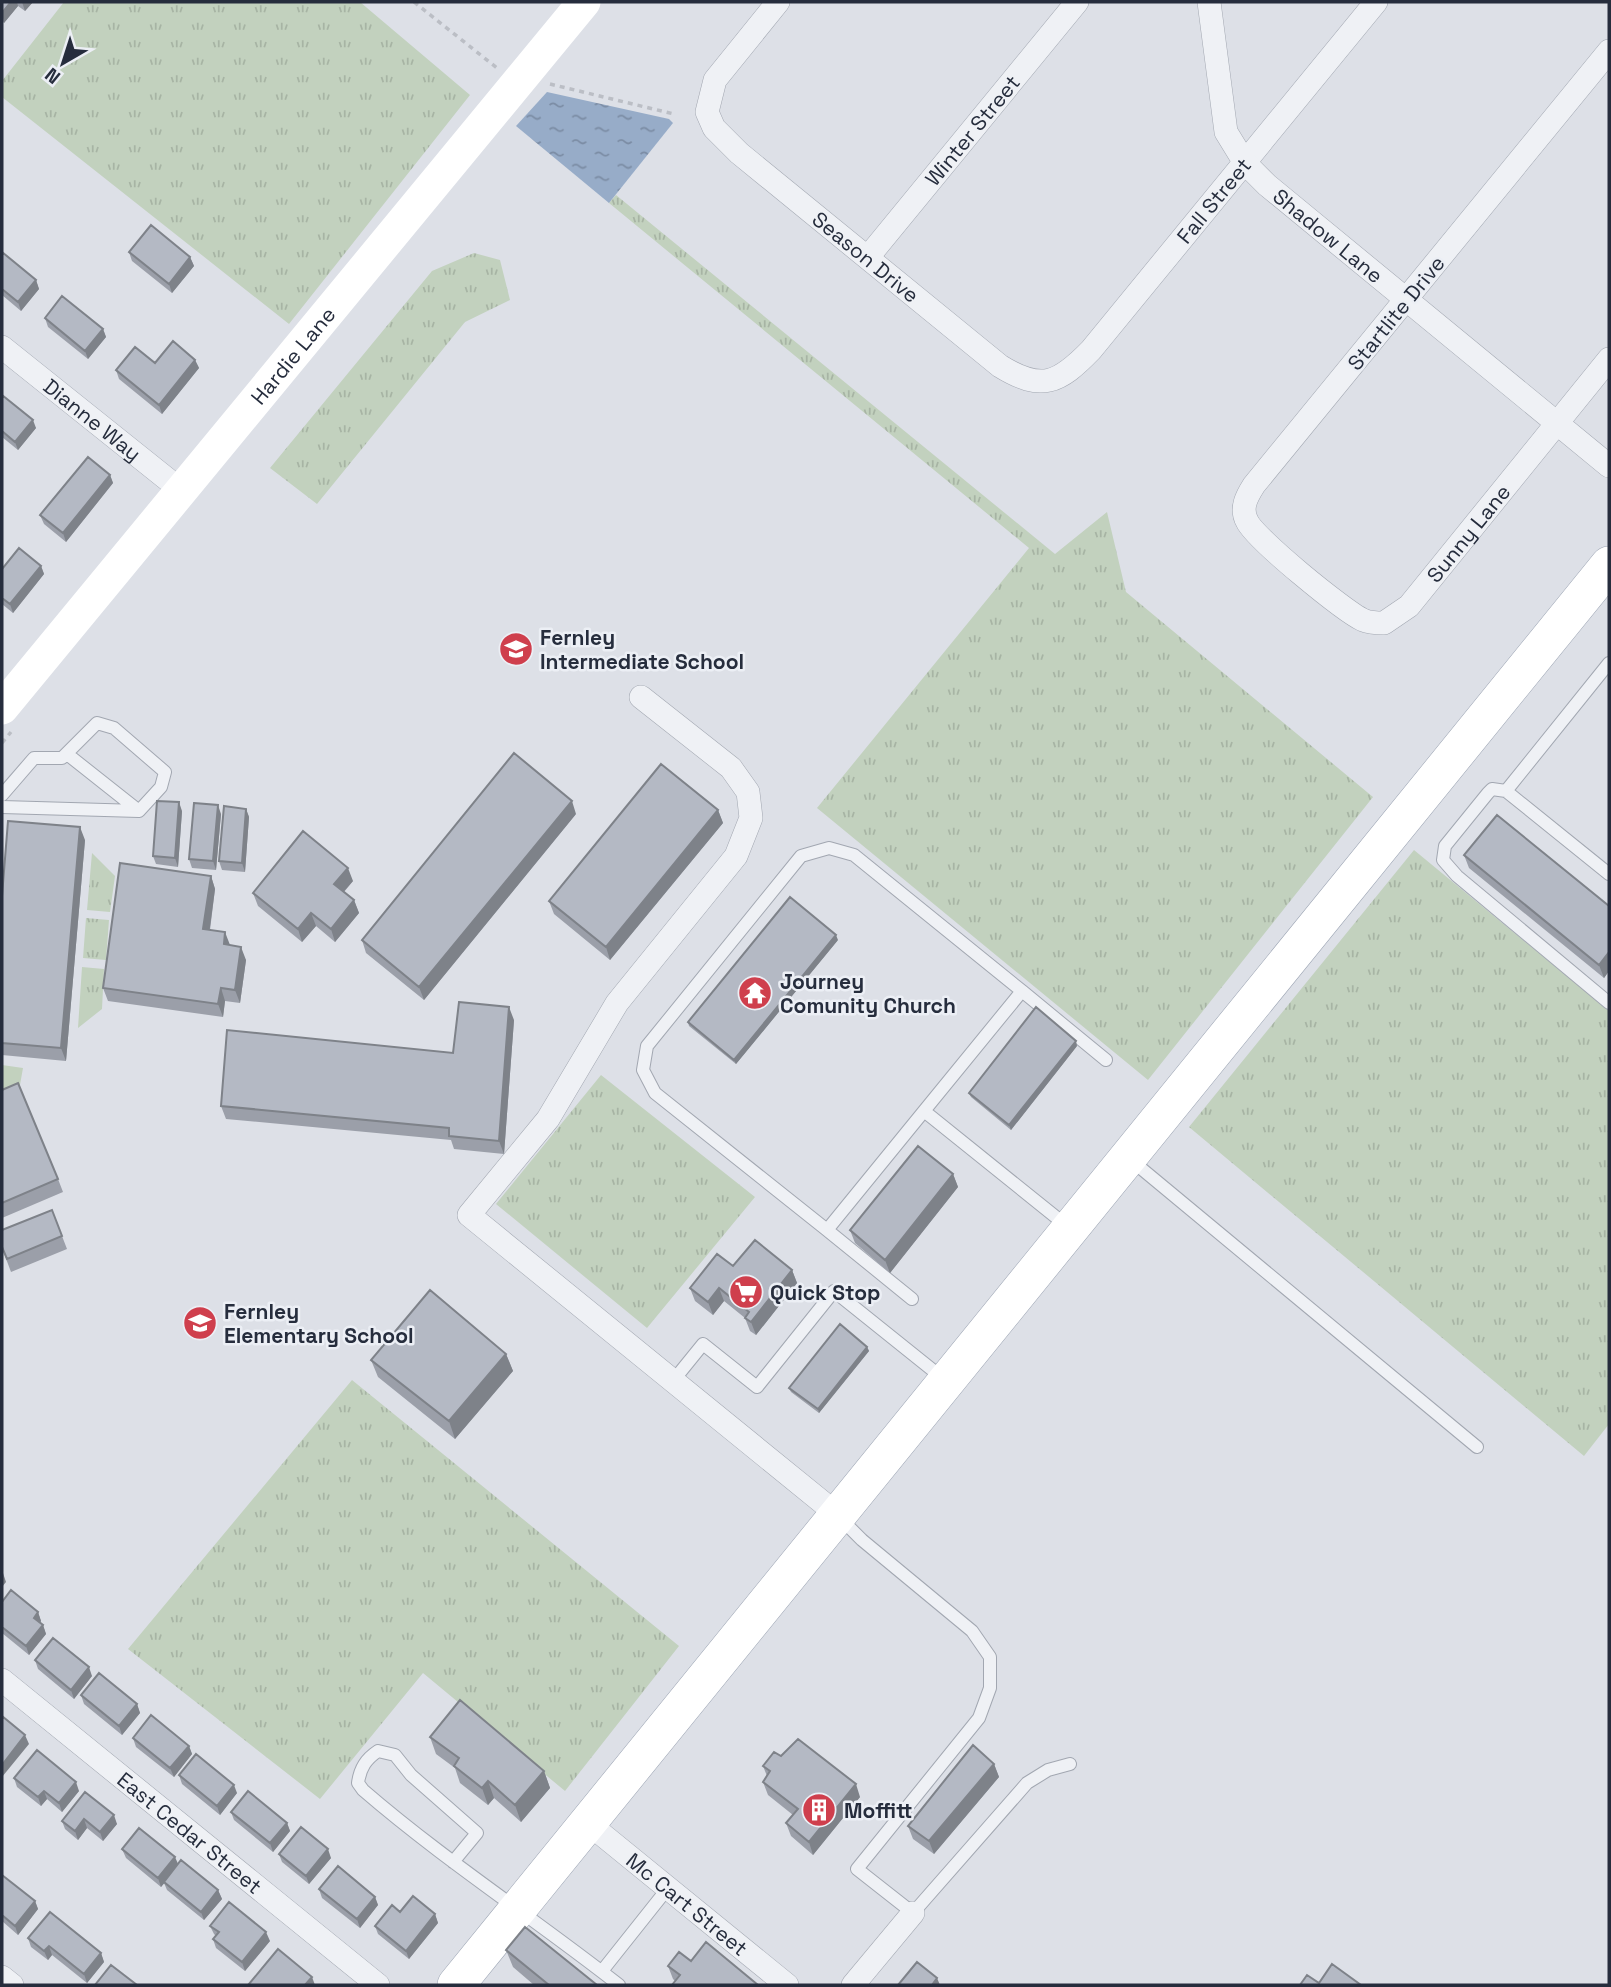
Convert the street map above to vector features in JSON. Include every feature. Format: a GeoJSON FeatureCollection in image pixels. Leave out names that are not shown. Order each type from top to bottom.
{"type":"FeatureCollection","features":[{"type":"Feature","properties":{"kind":"main road"},"geometry":{"type":"LineString","coordinates":[[456,1985],[1609,565]]}},
{"type":"Feature","properties":{"kind":"street","name":"Hardie Lane"},"geometry":{"type":"LineString","coordinates":[[2,708],[528,82],[584,2]]}},
{"type":"Feature","properties":{"kind":"street","name":"Season Drive"},"geometry":{"type":"LineString","coordinates":[[778,2],[715,80],[706,112],[715,128],[739,153],[1000,366],[1020,378],[1040,383]]}},
{"type":"Feature","properties":{"kind":"street","name":"Winter Street"},"geometry":{"type":"LineString","coordinates":[[868,257],[1077,2]]}},
{"type":"Feature","properties":{"kind":"street","name":"Shadow Lane"},"geometry":{"type":"LineString","coordinates":[[1209,2],[1224,125],[1230,144],[1245,163],[1267,185],[1609,466]]}},
{"type":"Feature","properties":{"kind":"street","name":"Fall Street"},"geometry":{"type":"LineString","coordinates":[[1040,383],[1056,380],[1091,350],[1376,2]]}},
{"type":"Feature","properties":{"kind":"street","name":"Startlite Drive"},"geometry":{"type":"LineString","coordinates":[[1302,572],[1247,522],[1244,511],[1246,499],[1254,485],[1609,51]]}},
{"type":"Feature","properties":{"kind":"street","name":"Dianne Way"},"geometry":{"type":"LineString","coordinates":[[2,347],[182,491]]}},
{"type":"Feature","properties":{"kind":"street","name":"Sunny Lane"},"geometry":{"type":"LineString","coordinates":[[1302,572],[1363,620],[1384,622],[1396,617],[1409,606],[1609,359]]}},
{"type":"Feature","properties":{"kind":"street"},"geometry":{"type":"LineString","coordinates":[[641,698],[732,768],[748,792],[751,818],[736,856],[617,1003],[548,1119],[469,1215],[838,1515]]}},
{"type":"Feature","properties":{"kind":"street","name":"East Cedar Street"},"geometry":{"type":"LineString","coordinates":[[2,1679],[378,1985]]}},
{"type":"Feature","properties":{"kind":"street","name":"Mc Cart Street"},"geometry":{"type":"LineString","coordinates":[[588,1822],[786,1985]]}},
{"type":"Feature","properties":{"kind":"street"},"geometry":{"type":"LineString","coordinates":[[853,1985],[913,1913]]}},
{"type":"Feature","properties":{"kind":"street"},"geometry":{"type":"LineString","coordinates":[[2,1976],[12,1985]]}},
{"type":"Feature","properties":{"kind":"lane"},"geometry":{"type":"LineString","coordinates":[[1506,791],[1609,663]]}},
{"type":"Feature","properties":{"kind":"lane"},"geometry":{"type":"LineString","coordinates":[[2,795],[34,758],[62,758],[91,726],[97,723],[114,727],[165,772],[161,787],[139,811],[2,807]]}},
{"type":"Feature","properties":{"kind":"lane"},"geometry":{"type":"LineString","coordinates":[[67,754],[139,811]]}},
{"type":"Feature","properties":{"kind":"lane"},"geometry":{"type":"LineString","coordinates":[[1609,874],[1506,791],[1498,788],[1488,793],[1445,846],[1443,860],[1457,876],[1609,1003]]}},
{"type":"Feature","properties":{"kind":"lane"},"geometry":{"type":"LineString","coordinates":[[912,1299],[655,1093],[643,1070],[647,1046],[801,856],[829,848],[854,855],[1106,1060]]}},
{"type":"Feature","properties":{"kind":"lane"},"geometry":{"type":"LineString","coordinates":[[827,1230],[1021,991]]}},
{"type":"Feature","properties":{"kind":"lane"},"geometry":{"type":"LineString","coordinates":[[924,1111],[1070,1229]]}},
{"type":"Feature","properties":{"kind":"lane"},"geometry":{"type":"LineString","coordinates":[[1128,1158],[1477,1447]]}},
{"type":"Feature","properties":{"kind":"lane"},"geometry":{"type":"LineString","coordinates":[[673,1381],[703,1344],[757,1387],[834,1291],[946,1382]]}},
{"type":"Feature","properties":{"kind":"lane"},"geometry":{"type":"LineString","coordinates":[[838,1515],[862,1539],[972,1631],[990,1657],[990,1688],[979,1718],[857,1869],[913,1913],[1027,1783],[1048,1770],[1070,1764]]}},
{"type":"Feature","properties":{"kind":"lane"},"geometry":{"type":"LineString","coordinates":[[453,1862],[477,1833],[411,1775],[395,1755],[378,1751],[369,1757],[359,1774],[358,1783],[363,1790],[453,1862],[519,1908],[619,1985]]}},
{"type":"Feature","properties":{"kind":"lane"},"geometry":{"type":"LineString","coordinates":[[602,1971],[668,1888]]}},
{"type":"Feature","properties":{"kind":"path"},"geometry":{"type":"LineString","coordinates":[[414,2],[528,82],[674,114]]}},
{"type":"Feature","properties":{"kind":"green space"},"geometry":{"type":"Polygon","coordinates":[[[64,2],[360,2],[470,95],[289,324],[2,97],[2,81],[64,2]]]}},
{"type":"Feature","properties":{"kind":"green space"},"geometry":{"type":"Polygon","coordinates":[[[616,195],[1055,554],[1107,512],[1126,592],[1373,797],[1148,1080],[817,808],[1029,548],[609,203],[616,195]]]}},
{"type":"Feature","properties":{"kind":"green space"},"geometry":{"type":"Polygon","coordinates":[[[474,253],[500,260],[510,300],[465,322],[317,504],[270,468],[432,271],[474,253]]]}},
{"type":"Feature","properties":{"kind":"green space"},"geometry":{"type":"Polygon","coordinates":[[[1414,850],[1609,1011],[1609,1424],[1584,1456],[1189,1127],[1414,850]]]}},
{"type":"Feature","properties":{"kind":"green space"},"geometry":{"type":"Polygon","coordinates":[[[92,853],[115,876],[110,912],[87,910],[92,853]]]}},
{"type":"Feature","properties":{"kind":"green space"},"geometry":{"type":"Polygon","coordinates":[[[86,918],[109,920],[106,960],[83,958],[86,918]]]}},
{"type":"Feature","properties":{"kind":"green space"},"geometry":{"type":"Polygon","coordinates":[[[82,967],[104,969],[102,1009],[78,1028],[82,967]]]}},
{"type":"Feature","properties":{"kind":"green space"},"geometry":{"type":"Polygon","coordinates":[[[2,1065],[23,1068],[18,1096],[2,1104],[2,1065]]]}},
{"type":"Feature","properties":{"kind":"green space"},"geometry":{"type":"Polygon","coordinates":[[[601,1075],[755,1197],[647,1328],[496,1204],[601,1075]]]}},
{"type":"Feature","properties":{"kind":"green space"},"geometry":{"type":"Polygon","coordinates":[[[352,1380],[679,1646],[565,1791],[423,1673],[320,1799],[128,1649],[352,1380]]]}},
{"type":"Feature","properties":{"kind":"water"},"geometry":{"type":"Polygon","coordinates":[[[547,92],[669,119],[673,123],[609,203],[516,126],[547,92]]]}},
{"type":"Feature","properties":{"kind":"building"},"geometry":{"type":"Polygon","coordinates":[[[2,2],[11,2],[2,13],[2,2]]]}},
{"type":"Feature","properties":{"kind":"building"},"geometry":{"type":"Polygon","coordinates":[[[151,225],[190,257],[169,284],[129,252],[151,225]]]}},
{"type":"Feature","properties":{"kind":"building"},"geometry":{"type":"Polygon","coordinates":[[[2,252],[36,280],[18,302],[2,289],[2,252]]]}},
{"type":"Feature","properties":{"kind":"building"},"geometry":{"type":"Polygon","coordinates":[[[62,296],[103,329],[85,351],[45,318],[62,296]]]}},
{"type":"Feature","properties":{"kind":"building"},"geometry":{"type":"Polygon","coordinates":[[[173,341],[195,360],[159,405],[116,370],[135,347],[155,363],[173,341]]]}},
{"type":"Feature","properties":{"kind":"building"},"geometry":{"type":"Polygon","coordinates":[[[2,395],[33,420],[15,442],[2,431],[2,395]]]}},
{"type":"Feature","properties":{"kind":"building"},"geometry":{"type":"Polygon","coordinates":[[[88,457],[110,475],[63,533],[40,515],[88,457]]]}},
{"type":"Feature","properties":{"kind":"building"},"geometry":{"type":"Polygon","coordinates":[[[19,548],[41,566],[10,604],[2,598],[2,569],[19,548]]]}},
{"type":"Feature","properties":{"kind":"building"},"geometry":{"type":"Polygon","coordinates":[[[514,753],[572,801],[419,987],[362,940],[514,753]]]}},
{"type":"Feature","properties":{"kind":"building"},"geometry":{"type":"Polygon","coordinates":[[[661,764],[718,810],[606,947],[549,901],[661,764]]]}},
{"type":"Feature","properties":{"kind":"building"},"geometry":{"type":"Polygon","coordinates":[[[157,801],[179,802],[175,858],[153,856],[157,801]]]}},
{"type":"Feature","properties":{"kind":"building"},"geometry":{"type":"Polygon","coordinates":[[[194,803],[218,805],[213,861],[189,859],[194,803]]]}},
{"type":"Feature","properties":{"kind":"building"},"geometry":{"type":"Polygon","coordinates":[[[224,806],[246,809],[242,863],[219,861],[224,806]]]}},
{"type":"Feature","properties":{"kind":"building"},"geometry":{"type":"Polygon","coordinates":[[[1497,815],[1609,906],[1609,952],[1599,965],[1464,855],[1497,815]]]}},
{"type":"Feature","properties":{"kind":"building"},"geometry":{"type":"Polygon","coordinates":[[[8,821],[80,827],[61,1048],[2,1043],[2,896],[8,821]]]}},
{"type":"Feature","properties":{"kind":"building"},"geometry":{"type":"Polygon","coordinates":[[[303,831],[348,868],[334,884],[354,900],[331,929],[311,913],[298,929],[253,893],[303,831]]]}},
{"type":"Feature","properties":{"kind":"building"},"geometry":{"type":"Polygon","coordinates":[[[120,863],[211,876],[203,929],[225,932],[224,944],[241,947],[235,990],[221,988],[218,1004],[103,988],[120,863]]]}},
{"type":"Feature","properties":{"kind":"building","name":"Journey Comunity Church"},"geometry":{"type":"Polygon","coordinates":[[[790,897],[836,935],[734,1060],[688,1022],[790,897]]]}},
{"type":"Feature","properties":{"kind":"building"},"geometry":{"type":"Polygon","coordinates":[[[459,1002],[509,1007],[499,1141],[449,1136],[449,1128],[221,1106],[227,1030],[453,1053],[459,1002]]]}},
{"type":"Feature","properties":{"kind":"building"},"geometry":{"type":"Polygon","coordinates":[[[1036,1007],[1076,1041],[1009,1125],[969,1093],[1036,1007]]]}},
{"type":"Feature","properties":{"kind":"building"},"geometry":{"type":"Polygon","coordinates":[[[18,1083],[58,1179],[2,1203],[2,1090],[18,1083]]]}},
{"type":"Feature","properties":{"kind":"building"},"geometry":{"type":"Polygon","coordinates":[[[918,1146],[953,1174],[885,1260],[850,1230],[918,1146]]]}},
{"type":"Feature","properties":{"kind":"building"},"geometry":{"type":"Polygon","coordinates":[[[52,1210],[62,1236],[7,1259],[2,1247],[2,1230],[52,1210]]]}},
{"type":"Feature","properties":{"kind":"building","name":"Quick Stop"},"geometry":{"type":"Polygon","coordinates":[[[755,1240],[792,1270],[751,1322],[745,1318],[749,1312],[719,1288],[708,1302],[690,1288],[717,1254],[733,1266],[755,1240]]]}},
{"type":"Feature","properties":{"kind":"building"},"geometry":{"type":"Polygon","coordinates":[[[430,1290],[506,1354],[449,1421],[371,1360],[430,1290]]]}},
{"type":"Feature","properties":{"kind":"building","name":"Quick Stop"},"geometry":{"type":"Polygon","coordinates":[[[840,1324],[867,1347],[818,1409],[789,1388],[840,1324]]]}},
{"type":"Feature","properties":{"kind":"building"},"geometry":{"type":"Polygon","coordinates":[[[11,1590],[38,1612],[34,1618],[43,1625],[26,1646],[2,1627],[2,1602],[11,1590]]]}},
{"type":"Feature","properties":{"kind":"building"},"geometry":{"type":"Polygon","coordinates":[[[53,1638],[89,1667],[71,1690],[35,1660],[53,1638]]]}},
{"type":"Feature","properties":{"kind":"building"},"geometry":{"type":"Polygon","coordinates":[[[99,1673],[137,1704],[119,1726],[81,1695],[99,1673]]]}},
{"type":"Feature","properties":{"kind":"building"},"geometry":{"type":"Polygon","coordinates":[[[460,1700],[544,1771],[515,1805],[488,1781],[482,1788],[454,1766],[459,1758],[430,1737],[460,1700]]]}},
{"type":"Feature","properties":{"kind":"building"},"geometry":{"type":"Polygon","coordinates":[[[151,1715],[189,1746],[170,1768],[133,1738],[151,1715]]]}},
{"type":"Feature","properties":{"kind":"building"},"geometry":{"type":"Polygon","coordinates":[[[2,1716],[25,1735],[2,1765],[2,1716]]]}},
{"type":"Feature","properties":{"kind":"building","name":"Moffitt"},"geometry":{"type":"Polygon","coordinates":[[[798,1739],[856,1784],[809,1842],[786,1823],[798,1809],[763,1782],[770,1771],[763,1766],[774,1752],[781,1756],[798,1739]]]}},
{"type":"Feature","properties":{"kind":"building"},"geometry":{"type":"Polygon","coordinates":[[[973,1745],[994,1764],[929,1841],[908,1826],[973,1745]]]}},
{"type":"Feature","properties":{"kind":"building"},"geometry":{"type":"Polygon","coordinates":[[[37,1750],[76,1782],[59,1803],[44,1791],[38,1797],[14,1778],[37,1750]]]}},
{"type":"Feature","properties":{"kind":"building"},"geometry":{"type":"Polygon","coordinates":[[[196,1754],[234,1785],[217,1806],[179,1775],[196,1754]]]}},
{"type":"Feature","properties":{"kind":"building"},"geometry":{"type":"Polygon","coordinates":[[[248,1791],[287,1823],[270,1843],[231,1812],[248,1791]]]}},
{"type":"Feature","properties":{"kind":"building"},"geometry":{"type":"Polygon","coordinates":[[[85,1792],[114,1815],[100,1832],[84,1819],[75,1831],[62,1821],[85,1792]]]}},
{"type":"Feature","properties":{"kind":"building"},"geometry":{"type":"Polygon","coordinates":[[[301,1827],[328,1849],[306,1876],[279,1854],[301,1827]]]}},
{"type":"Feature","properties":{"kind":"building"},"geometry":{"type":"Polygon","coordinates":[[[139,1828],[175,1857],[158,1878],[122,1849],[139,1828]]]}},
{"type":"Feature","properties":{"kind":"building"},"geometry":{"type":"Polygon","coordinates":[[[181,1860],[218,1890],[201,1912],[164,1882],[181,1860]]]}},
{"type":"Feature","properties":{"kind":"building"},"geometry":{"type":"Polygon","coordinates":[[[338,1866],[375,1897],[357,1919],[319,1889],[338,1866]]]}},
{"type":"Feature","properties":{"kind":"building"},"geometry":{"type":"Polygon","coordinates":[[[2,1875],[35,1901],[15,1926],[2,1915],[2,1875]]]}},
{"type":"Feature","properties":{"kind":"building"},"geometry":{"type":"Polygon","coordinates":[[[413,1896],[435,1914],[406,1951],[375,1926],[392,1905],[400,1912],[413,1896]]]}},
{"type":"Feature","properties":{"kind":"building"},"geometry":{"type":"Polygon","coordinates":[[[229,1902],[266,1932],[242,1962],[213,1939],[219,1932],[210,1926],[229,1902]]]}},
{"type":"Feature","properties":{"kind":"building"},"geometry":{"type":"Polygon","coordinates":[[[50,1912],[101,1953],[84,1974],[49,1946],[44,1951],[28,1938],[50,1912]]]}},
{"type":"Feature","properties":{"kind":"building"},"geometry":{"type":"Polygon","coordinates":[[[525,1927],[597,1985],[549,1985],[506,1950],[525,1927]]]}},
{"type":"Feature","properties":{"kind":"building"},"geometry":{"type":"Polygon","coordinates":[[[706,1942],[758,1985],[672,1985],[680,1975],[668,1966],[679,1952],[691,1961],[706,1942]]]}},
{"type":"Feature","properties":{"kind":"building"},"geometry":{"type":"Polygon","coordinates":[[[278,1949],[312,1977],[305,1985],[249,1984],[278,1949]]]}},
{"type":"Feature","properties":{"kind":"building"},"geometry":{"type":"Polygon","coordinates":[[[917,1962],[937,1978],[932,1985],[898,1985],[917,1962]]]}},
{"type":"Feature","properties":{"kind":"building"},"geometry":{"type":"Polygon","coordinates":[[[1332,1964],[1361,1985],[1300,1985],[1307,1975],[1319,1983],[1332,1964]]]}},
{"type":"Feature","properties":{"kind":"building"},"geometry":{"type":"Polygon","coordinates":[[[111,1965],[137,1985],[95,1985],[111,1965]]]}},
{"type":"Feature","properties":{"kind":"place","name":"Fernley Intermediate School"},"geometry":{"type":"Point","coordinates":[516,649]}},
{"type":"Feature","properties":{"kind":"place","name":"Journey Comunity Church"},"geometry":{"type":"Point","coordinates":[755,993]}},
{"type":"Feature","properties":{"kind":"place","name":"Quick Stop"},"geometry":{"type":"Point","coordinates":[746,1292]}},
{"type":"Feature","properties":{"kind":"place","name":"Fernley Elementary School"},"geometry":{"type":"Point","coordinates":[200,1323]}},
{"type":"Feature","properties":{"kind":"place","name":"Moffitt"},"geometry":{"type":"Point","coordinates":[819,1810]}}]}
